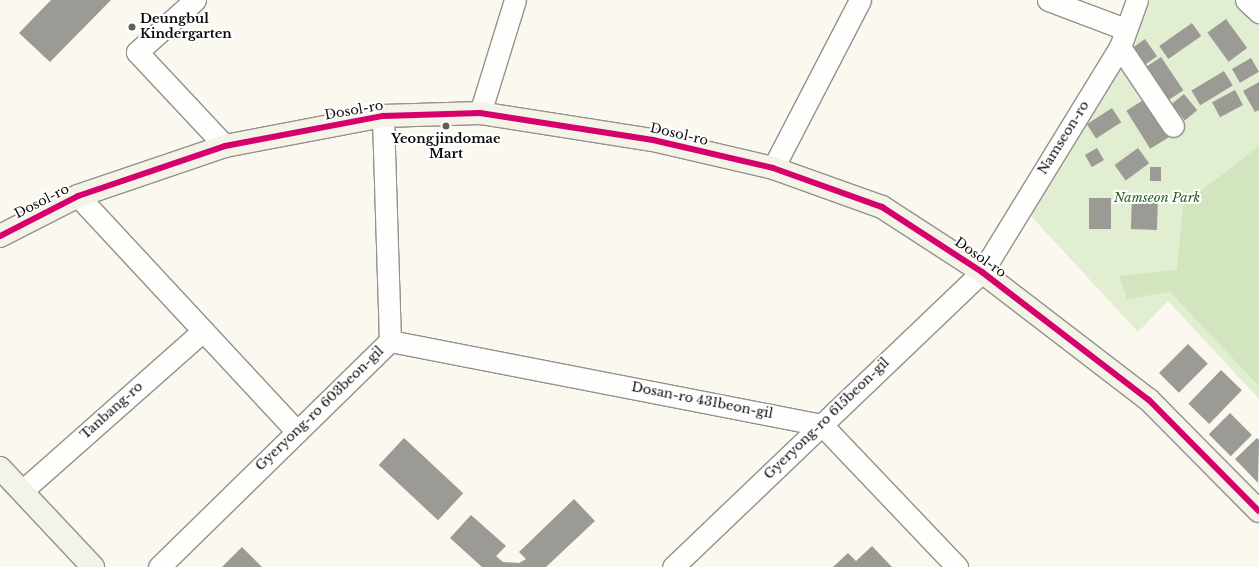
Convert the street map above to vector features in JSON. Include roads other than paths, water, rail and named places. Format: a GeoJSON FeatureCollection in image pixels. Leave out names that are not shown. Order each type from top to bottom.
{"type":"FeatureCollection","features":[{"type":"Feature","properties":{"kind":"street"},"geometry":{"type":"LineString","coordinates":[[195,0],[137,52],[225,146]]}},
{"type":"Feature","properties":{"kind":"street"},"geometry":{"type":"LineString","coordinates":[[480,113],[515,0]]}},
{"type":"Feature","properties":{"kind":"street"},"geometry":{"type":"LineString","coordinates":[[773,168],[860,0]]}},
{"type":"Feature","properties":{"kind":"street"},"geometry":{"type":"LineString","coordinates":[[1048,0],[1122,38],[1173,126]]}},
{"type":"Feature","properties":{"kind":"street","name":"Namseon-ro"},"geometry":{"type":"LineString","coordinates":[[982,272],[1122,38],[1137,0]]}},
{"type":"Feature","properties":{"kind":"street"},"geometry":{"type":"LineString","coordinates":[[1246,0],[1259,12]]}},
{"type":"Feature","properties":{"kind":"street","name":"Dosol-ro"},"geometry":{"type":"LineString","coordinates":[[0,236],[78,196],[225,146],[383,116],[480,113],[653,140],[773,168],[882,207],[982,272],[1149,400],[1259,511]]}},
{"type":"Feature","properties":{"kind":"street","name":"Gyeryong-ro 603beon-gil"},"geometry":{"type":"LineString","coordinates":[[159,567],[390,341],[383,116]]}},
{"type":"Feature","properties":{"kind":"street","name":"Dosol-ro"},"geometry":{"type":"LineString","coordinates":[[78,196],[297,432]]}},
{"type":"Feature","properties":{"kind":"street","name":"Gyeryong-ro 615beon-gil"},"geometry":{"type":"LineString","coordinates":[[673,567],[982,272]]}},
{"type":"Feature","properties":{"kind":"street","name":"Tanbang-ro"},"geometry":{"type":"LineString","coordinates":[[22,491],[203,331]]}},
{"type":"Feature","properties":{"kind":"street","name":"Dosan-ro 431beon-gil"},"geometry":{"type":"LineString","coordinates":[[390,341],[822,425]]}},
{"type":"Feature","properties":{"kind":"street"},"geometry":{"type":"LineString","coordinates":[[822,425],[957,567]]}},
{"type":"Feature","properties":{"kind":"street"},"geometry":{"type":"LineString","coordinates":[[0,468],[94,567]]}},
{"type":"Feature","properties":{"kind":"place","name":"Deungbul Kindergarten"},"geometry":{"type":"Point","coordinates":[132,27]}},
{"type":"Feature","properties":{"kind":"place","name":"Yeongjindomae Mart"},"geometry":{"type":"Point","coordinates":[446,126]}},
{"type":"Feature","properties":{"kind":"park label","name":"Namseon Park"},"geometry":{"type":"Point","coordinates":[1157,198]}}]}
